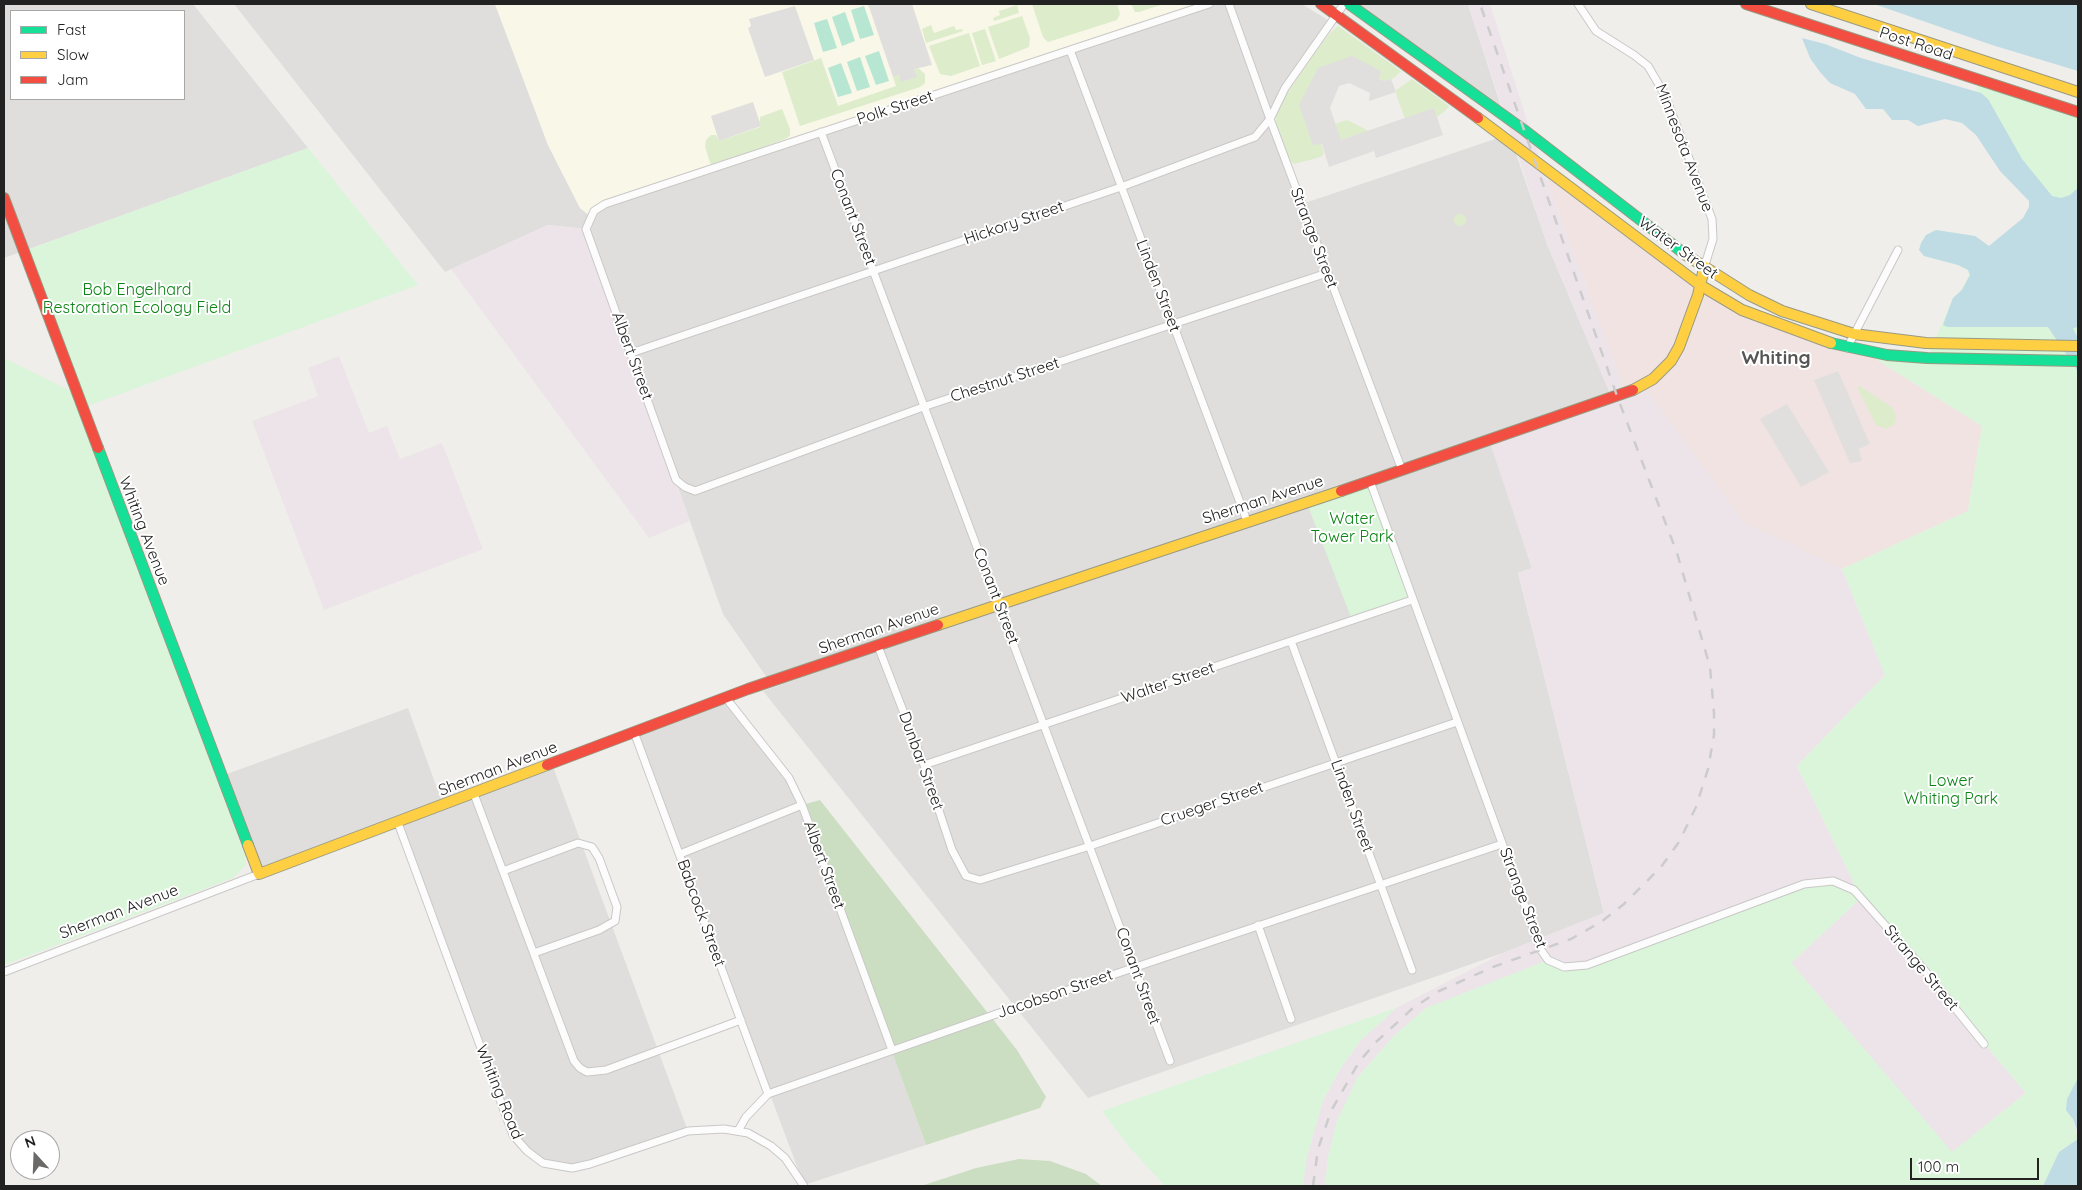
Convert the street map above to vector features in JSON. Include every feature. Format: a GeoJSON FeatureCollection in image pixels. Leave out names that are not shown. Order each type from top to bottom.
{"type":"FeatureCollection","features":[{"type":"Feature","properties":{"kind":"main road","name":"Water Street"},"geometry":{"type":"LineString","coordinates":[[1321,4],[1534,158],[1700,285],[1742,310],[1776,325],[1847,348],[1927,358],[2078,361]]}},
{"type":"Feature","properties":{"kind":"main road","name":"Water Street"},"geometry":{"type":"LineString","coordinates":[[1349,4],[1524,130],[1704,268],[1749,295],[1782,311],[1854,334],[1926,343],[2078,346]]}},
{"type":"Feature","properties":{"kind":"main road","name":"Post Road"},"geometry":{"type":"LineString","coordinates":[[1746,4],[2078,112]]}},
{"type":"Feature","properties":{"kind":"main road","name":"Post Road"},"geometry":{"type":"LineString","coordinates":[[1811,4],[2078,92]]}},
{"type":"Feature","properties":{"kind":"main road","name":"Whiting Avenue"},"geometry":{"type":"LineString","coordinates":[[4,198],[259,874]]}},
{"type":"Feature","properties":{"kind":"main road","name":"Sherman Avenue"},"geometry":{"type":"LineString","coordinates":[[259,874],[726,698],[1617,396],[1643,385],[1663,370],[1675,354],[1698,295],[1704,268]]}},
{"type":"Feature","properties":{"kind":"street","name":"Polk Street"},"geometry":{"type":"LineString","coordinates":[[587,222],[594,211],[605,204],[1209,4]]}},
{"type":"Feature","properties":{"kind":"street","name":"Strange Street"},"geometry":{"type":"LineString","coordinates":[[1229,4],[1270,119],[1402,470]]}},
{"type":"Feature","properties":{"kind":"street","name":"Hickory Street"},"geometry":{"type":"LineString","coordinates":[[631,354],[1121,187],[1238,145],[1255,137],[1270,119],[1285,88],[1344,4]]}},
{"type":"Feature","properties":{"kind":"street","name":"Minnesota Avenue"},"geometry":{"type":"LineString","coordinates":[[1578,4],[1596,31],[1648,66],[1665,95],[1712,219],[1713,239],[1704,268]]}},
{"type":"Feature","properties":{"kind":"street","name":"Linden Street"},"geometry":{"type":"LineString","coordinates":[[1070,50],[1247,521]]}},
{"type":"Feature","properties":{"kind":"street","name":"Conant Street"},"geometry":{"type":"LineString","coordinates":[[821,132],[1170,1061]]}},
{"type":"Feature","properties":{"kind":"street","name":"Albert Street"},"geometry":{"type":"LineString","coordinates":[[587,222],[588,238],[676,480],[684,487]]}},
{"type":"Feature","properties":{"kind":"street"},"geometry":{"type":"LineString","coordinates":[[1847,348],[1898,250]]}},
{"type":"Feature","properties":{"kind":"street","name":"Chestnut Street"},"geometry":{"type":"LineString","coordinates":[[684,487],[695,491],[924,407],[1327,272]]}},
{"type":"Feature","properties":{"kind":"street","name":"Strange Street"},"geometry":{"type":"LineString","coordinates":[[1370,481],[1541,950],[1548,960],[1564,967],[1580,967],[1810,882],[1833,881],[1854,890],[1915,959],[1984,1044]]}},
{"type":"Feature","properties":{"kind":"street","name":"Walter Street"},"geometry":{"type":"LineString","coordinates":[[924,765],[1412,600]]}},
{"type":"Feature","properties":{"kind":"street","name":"Linden Street"},"geometry":{"type":"LineString","coordinates":[[1291,642],[1412,970]]}},
{"type":"Feature","properties":{"kind":"street","name":"Dunbar Street"},"geometry":{"type":"LineString","coordinates":[[878,646],[924,765],[952,850],[966,876]]}},
{"type":"Feature","properties":{"kind":"street","name":"Albert Street"},"geometry":{"type":"LineString","coordinates":[[726,698],[789,778],[802,806],[892,1050]]}},
{"type":"Feature","properties":{"kind":"street","name":"Crueger Street"},"geometry":{"type":"LineString","coordinates":[[966,876],[980,880],[993,878],[1457,722]]}},
{"type":"Feature","properties":{"kind":"street","name":"Babcock Street"},"geometry":{"type":"LineString","coordinates":[[634,732],[768,1094]]}},
{"type":"Feature","properties":{"kind":"street"},"geometry":{"type":"LineString","coordinates":[[474,794],[574,1061],[580,1068],[587,1072],[606,1070],[741,1020]]}},
{"type":"Feature","properties":{"kind":"street"},"geometry":{"type":"LineString","coordinates":[[680,854],[802,806]]}},
{"type":"Feature","properties":{"kind":"street","name":"Whiting Road"},"geometry":{"type":"LineString","coordinates":[[398,823],[513,1135],[527,1151],[543,1163],[572,1168],[590,1164],[688,1131],[710,1128],[738,1131],[758,1138],[780,1153],[791,1165],[804,1186]]}},
{"type":"Feature","properties":{"kind":"street"},"geometry":{"type":"LineString","coordinates":[[503,871],[578,843],[592,847],[599,858],[617,907],[615,921],[599,930],[534,954]]}},
{"type":"Feature","properties":{"kind":"street","name":"Jacobson Street"},"geometry":{"type":"LineString","coordinates":[[738,1131],[746,1117],[768,1094],[1258,925],[1502,844]]}},
{"type":"Feature","properties":{"kind":"street","name":"Sherman Avenue"},"geometry":{"type":"LineString","coordinates":[[4,972],[259,874]]}},
{"type":"Feature","properties":{"kind":"street"},"geometry":{"type":"LineString","coordinates":[[1258,925],[1291,1019]]}},
{"type":"Feature","properties":{"kind":"shaded area"},"geometry":{"type":"Polygon","coordinates":[[[4,4],[193,4],[308,148],[4,258],[4,4]]]}},
{"type":"Feature","properties":{"kind":"shaded area"},"geometry":{"type":"Polygon","coordinates":[[[234,4],[495,4],[548,145],[580,208],[590,216],[586,228],[605,204],[1209,4],[1302,4],[1331,22],[1270,119],[1302,204],[1504,136],[1512,142],[1547,244],[1612,398],[1490,440],[1532,568],[1518,573],[1604,913],[1503,953],[1088,1098],[763,691],[1217,532],[770,682],[723,614],[586,229],[548,225],[445,272],[234,4]]]}},
{"type":"Feature","properties":{"kind":"shaded area"},"geometry":{"type":"Polygon","coordinates":[[[495,4],[1209,4],[605,204],[590,216],[580,208],[548,145],[495,4]]]}},
{"type":"Feature","properties":{"kind":"shaded area"},"geometry":{"type":"Polygon","coordinates":[[[868,4],[912,4],[932,65],[914,69],[917,77],[901,82],[899,75],[893,77],[868,4]]]}},
{"type":"Feature","properties":{"kind":"shaded area"},"geometry":{"type":"Polygon","coordinates":[[[1349,4],[1468,4],[1504,116],[1349,4]]]}},
{"type":"Feature","properties":{"kind":"shaded area"},"geometry":{"type":"Polygon","coordinates":[[[1468,4],[1490,4],[1541,164],[1626,393],[1643,385],[1744,522],[1842,569],[1885,675],[1797,766],[1854,883],[1854,890],[1426,1008],[1394,1036],[1357,1078],[1328,1157],[1325,1186],[1303,1186],[1306,1160],[1323,1100],[1342,1066],[1361,1040],[1396,1008],[1503,953],[1604,913],[1518,573],[1532,568],[1489,440],[1612,398],[1547,244],[1468,4]]]}},
{"type":"Feature","properties":{"kind":"shaded area"},"geometry":{"type":"Polygon","coordinates":[[[795,6],[814,60],[765,77],[748,28],[751,26],[749,19],[795,6]]]}},
{"type":"Feature","properties":{"kind":"shaded area"},"geometry":{"type":"Polygon","coordinates":[[[1352,56],[1381,71],[1379,79],[1384,81],[1391,79],[1396,92],[1369,101],[1370,93],[1349,83],[1339,86],[1330,108],[1341,140],[1434,108],[1443,135],[1376,158],[1374,151],[1329,167],[1322,144],[1313,145],[1299,105],[1318,68],[1352,56]]]}},
{"type":"Feature","properties":{"kind":"shaded area"},"geometry":{"type":"Polygon","coordinates":[[[753,102],[761,126],[719,141],[711,116],[753,102]]]}},
{"type":"Feature","properties":{"kind":"shaded area"},"geometry":{"type":"Polygon","coordinates":[[[1541,164],[1742,310],[1863,351],[1982,426],[1968,511],[1842,569],[1744,522],[1643,385],[1626,393],[1541,164]]]}},
{"type":"Feature","properties":{"kind":"shaded area"},"geometry":{"type":"Polygon","coordinates":[[[548,225],[586,229],[690,521],[649,538],[451,269],[548,225]]]}},
{"type":"Feature","properties":{"kind":"shaded area"},"geometry":{"type":"Polygon","coordinates":[[[339,356],[369,433],[387,426],[400,459],[442,443],[483,549],[324,610],[252,421],[318,396],[308,368],[339,356]]]}},
{"type":"Feature","properties":{"kind":"shaded area"},"geometry":{"type":"Polygon","coordinates":[[[1838,371],[1870,444],[1859,449],[1862,461],[1850,463],[1814,380],[1838,371]]]}},
{"type":"Feature","properties":{"kind":"shaded area"},"geometry":{"type":"Polygon","coordinates":[[[1787,404],[1829,472],[1801,487],[1760,419],[1787,404]]]}},
{"type":"Feature","properties":{"kind":"shaded area"},"geometry":{"type":"Polygon","coordinates":[[[726,698],[789,778],[802,805],[926,1145],[804,1185],[634,732],[726,698]]]}},
{"type":"Feature","properties":{"kind":"shaded area"},"geometry":{"type":"Polygon","coordinates":[[[408,708],[443,805],[552,764],[688,1131],[591,1164],[553,1166],[519,1144],[398,823],[259,874],[252,869],[216,778],[408,708]]]}},
{"type":"Feature","properties":{"kind":"shaded area"},"geometry":{"type":"Polygon","coordinates":[[[1861,898],[2026,1093],[1952,1153],[1791,963],[1861,898]]]}},
{"type":"Feature","properties":{"kind":"green space"},"geometry":{"type":"Polygon","coordinates":[[[1032,4],[1117,4],[1120,14],[1117,20],[1048,42],[1043,37],[1032,4]]]}},
{"type":"Feature","properties":{"kind":"green space"},"geometry":{"type":"Polygon","coordinates":[[[1131,4],[1164,4],[1135,12],[1131,4]]]}},
{"type":"Feature","properties":{"kind":"green space"},"geometry":{"type":"Polygon","coordinates":[[[1017,5],[1019,13],[994,21],[993,18],[1000,15],[999,11],[1017,5]]]}},
{"type":"Feature","properties":{"kind":"green space"},"geometry":{"type":"Polygon","coordinates":[[[864,6],[874,35],[860,39],[851,10],[864,6]]]}},
{"type":"Feature","properties":{"kind":"green space"},"geometry":{"type":"Polygon","coordinates":[[[845,12],[855,41],[842,46],[832,17],[845,12]]]}},
{"type":"Feature","properties":{"kind":"green space"},"geometry":{"type":"Polygon","coordinates":[[[1022,16],[1030,38],[1029,47],[999,59],[988,27],[1022,16]]]}},
{"type":"Feature","properties":{"kind":"green space"},"geometry":{"type":"Polygon","coordinates":[[[827,19],[837,48],[823,52],[814,23],[827,19]]]}},
{"type":"Feature","properties":{"kind":"green space"},"geometry":{"type":"Polygon","coordinates":[[[931,25],[934,33],[954,26],[956,30],[962,29],[963,31],[926,43],[922,29],[931,25]]]}},
{"type":"Feature","properties":{"kind":"green space"},"geometry":{"type":"Polygon","coordinates":[[[1338,26],[1401,71],[1394,78],[1384,81],[1378,78],[1381,71],[1318,68],[1314,145],[1321,143],[1324,153],[1321,157],[1294,164],[1288,159],[1276,128],[1276,114],[1280,104],[1317,50],[1338,26]]]}},
{"type":"Feature","properties":{"kind":"green space"},"geometry":{"type":"Polygon","coordinates":[[[985,29],[996,61],[982,65],[972,33],[985,29]]]}},
{"type":"Feature","properties":{"kind":"green space"},"geometry":{"type":"Polygon","coordinates":[[[969,33],[980,66],[951,76],[940,74],[929,46],[969,33]]]}},
{"type":"Feature","properties":{"kind":"green space"},"geometry":{"type":"Polygon","coordinates":[[[879,51],[889,81],[876,85],[865,56],[879,51]]]}},
{"type":"Feature","properties":{"kind":"green space"},"geometry":{"type":"Polygon","coordinates":[[[860,57],[870,87],[857,91],[847,62],[860,57]]]}},
{"type":"Feature","properties":{"kind":"green space"},"geometry":{"type":"Polygon","coordinates":[[[821,58],[838,106],[896,86],[893,77],[899,75],[916,77],[914,69],[918,68],[925,74],[925,83],[920,87],[800,126],[782,72],[821,58]]]}},
{"type":"Feature","properties":{"kind":"green space"},"geometry":{"type":"Polygon","coordinates":[[[841,63],[852,93],[838,97],[828,68],[841,63]]]}},
{"type":"Feature","properties":{"kind":"green space"},"geometry":{"type":"Polygon","coordinates":[[[1412,79],[1449,106],[1445,111],[1437,117],[1434,108],[1405,119],[1395,91],[1412,79]]]}},
{"type":"Feature","properties":{"kind":"green space","name":"Lower Whiting Park"},"geometry":{"type":"Polygon","coordinates":[[[1978,84],[2078,116],[2078,340],[2057,340],[2078,372],[2078,1078],[2067,1099],[2078,1139],[2059,1152],[2043,1186],[1325,1186],[1328,1157],[1337,1121],[1357,1078],[1394,1036],[1426,1008],[1548,960],[1571,968],[1738,908],[1825,880],[1854,889],[1854,883],[1797,766],[1885,675],[1842,569],[1968,511],[1982,426],[1863,351],[1927,358],[1953,298],[1961,290],[1969,275],[1968,270],[1958,265],[1924,256],[1919,250],[1926,235],[1936,230],[1975,236],[1989,247],[2024,218],[2029,207],[2029,201],[1976,93],[1978,84]],[[1861,898],[1791,963],[1952,1152],[2026,1093],[1861,898]]]}},
{"type":"Feature","properties":{"kind":"green space"},"geometry":{"type":"Polygon","coordinates":[[[782,109],[790,129],[790,136],[714,165],[710,163],[705,146],[706,140],[711,135],[716,135],[719,141],[760,127],[760,117],[782,109]]]}},
{"type":"Feature","properties":{"kind":"green space"},"geometry":{"type":"Polygon","coordinates":[[[1347,120],[1369,131],[1341,140],[1335,124],[1347,120]]]}},
{"type":"Feature","properties":{"kind":"green space","name":"Bob Engelhard Restoration Ecology Field"},"geometry":{"type":"Polygon","coordinates":[[[308,148],[418,285],[82,408],[24,251],[308,148]]]}},
{"type":"Feature","properties":{"kind":"green space"},"geometry":{"type":"Polygon","coordinates":[[[1458,214],[1462,214],[1466,220],[1462,226],[1458,226],[1454,222],[1454,218],[1458,214]]]}},
{"type":"Feature","properties":{"kind":"green space"},"geometry":{"type":"Polygon","coordinates":[[[4,358],[71,391],[245,855],[246,865],[233,878],[4,965],[4,358]]]}},
{"type":"Feature","properties":{"kind":"green space"},"geometry":{"type":"Polygon","coordinates":[[[1859,386],[1893,408],[1896,417],[1894,425],[1886,429],[1876,425],[1857,387],[1859,386]]]}},
{"type":"Feature","properties":{"kind":"green space","name":"Water Tower Park"},"geometry":{"type":"Polygon","coordinates":[[[1370,481],[1412,600],[1352,620],[1306,501],[1370,481]]]}},
{"type":"Feature","properties":{"kind":"green space"},"geometry":{"type":"Polygon","coordinates":[[[820,800],[1017,1050],[1046,1097],[1040,1108],[926,1145],[802,805],[820,800]]]}},
{"type":"Feature","properties":{"kind":"green space"},"geometry":{"type":"Polygon","coordinates":[[[1396,1008],[1361,1040],[1342,1066],[1323,1100],[1306,1160],[1303,1186],[1165,1186],[1131,1149],[1102,1111],[1396,1008]]]}},
{"type":"Feature","properties":{"kind":"green space"},"geometry":{"type":"Polygon","coordinates":[[[1019,1159],[1050,1161],[1086,1174],[1102,1186],[921,1186],[976,1168],[1019,1159]]]}},
{"type":"Feature","properties":{"kind":"water"},"geometry":{"type":"Polygon","coordinates":[[[1874,4],[2078,4],[2078,71],[1992,45],[1874,4]]]}},
{"type":"Feature","properties":{"kind":"water"},"geometry":{"type":"Polygon","coordinates":[[[1802,38],[1825,44],[1861,58],[1981,93],[1988,99],[2022,159],[2052,196],[2061,198],[2070,195],[2078,188],[2078,327],[2073,328],[2078,339],[2078,372],[2048,327],[1947,327],[1943,325],[1953,298],[1962,290],[1970,275],[1968,270],[1958,265],[1924,256],[1919,250],[1926,235],[1936,230],[1975,236],[1989,246],[2023,218],[2029,207],[2029,201],[2000,171],[1976,135],[1962,123],[1945,119],[1918,126],[1908,120],[1892,120],[1883,109],[1866,109],[1855,94],[1830,83],[1820,72],[1810,58],[1802,38]]]}},
{"type":"Feature","properties":{"kind":"water"},"geometry":{"type":"Polygon","coordinates":[[[2078,1078],[2078,1133],[2073,1119],[2066,1110],[2067,1099],[2078,1078]]]}},
{"type":"Feature","properties":{"kind":"water"},"geometry":{"type":"Polygon","coordinates":[[[2078,1139],[2078,1186],[2043,1186],[2059,1152],[2078,1139]]]}},
{"type":"Feature","properties":{"kind":"railway"},"geometry":{"type":"LineString","coordinates":[[1313,1186],[1318,1149],[1331,1111],[1359,1062],[1376,1042],[1413,1008],[1439,991],[1493,967],[1571,939],[1601,922],[1624,904],[1661,867],[1679,842],[1696,807],[1708,769],[1714,735],[1710,667],[1677,553],[1617,396],[1480,4]]}},
{"type":"Feature","properties":{"kind":"traffic: fast"},"geometry":{"type":"LineString","coordinates":[[1349,4],[1524,130],[1686,255]]}},
{"type":"Feature","properties":{"kind":"traffic: fast"},"geometry":{"type":"LineString","coordinates":[[1831,343],[1887,355],[1927,358],[2078,361]]}},
{"type":"Feature","properties":{"kind":"traffic: fast"},"geometry":{"type":"LineString","coordinates":[[98,448],[248,845]]}},
{"type":"Feature","properties":{"kind":"traffic: slow"},"geometry":{"type":"LineString","coordinates":[[1811,4],[2078,92]]}},
{"type":"Feature","properties":{"kind":"traffic: slow"},"geometry":{"type":"LineString","coordinates":[[1478,118],[1700,285],[1742,310],[1831,343]]}},
{"type":"Feature","properties":{"kind":"traffic: slow"},"geometry":{"type":"LineString","coordinates":[[1686,255],[1749,295],[1782,311],[1854,334],[1926,343],[2078,346]]}},
{"type":"Feature","properties":{"kind":"traffic: slow"},"geometry":{"type":"LineString","coordinates":[[1633,390],[1653,379],[1671,361],[1679,347],[1698,295],[1704,268]]}},
{"type":"Feature","properties":{"kind":"traffic: slow"},"geometry":{"type":"LineString","coordinates":[[938,625],[1341,491]]}},
{"type":"Feature","properties":{"kind":"traffic: slow"},"geometry":{"type":"LineString","coordinates":[[248,845],[259,874],[547,765]]}},
{"type":"Feature","properties":{"kind":"traffic: jam"},"geometry":{"type":"LineString","coordinates":[[1321,4],[1478,118]]}},
{"type":"Feature","properties":{"kind":"traffic: jam"},"geometry":{"type":"LineString","coordinates":[[1746,4],[2078,112]]}},
{"type":"Feature","properties":{"kind":"traffic: jam"},"geometry":{"type":"LineString","coordinates":[[4,198],[98,448]]}},
{"type":"Feature","properties":{"kind":"traffic: jam"},"geometry":{"type":"LineString","coordinates":[[1341,491],[1633,390]]}},
{"type":"Feature","properties":{"kind":"traffic: jam"},"geometry":{"type":"LineString","coordinates":[[547,765],[748,689],[938,625]]}},
{"type":"Feature","properties":{"kind":"district","name":"Whiting"},"geometry":{"type":"Point","coordinates":[1776,358]}}]}
